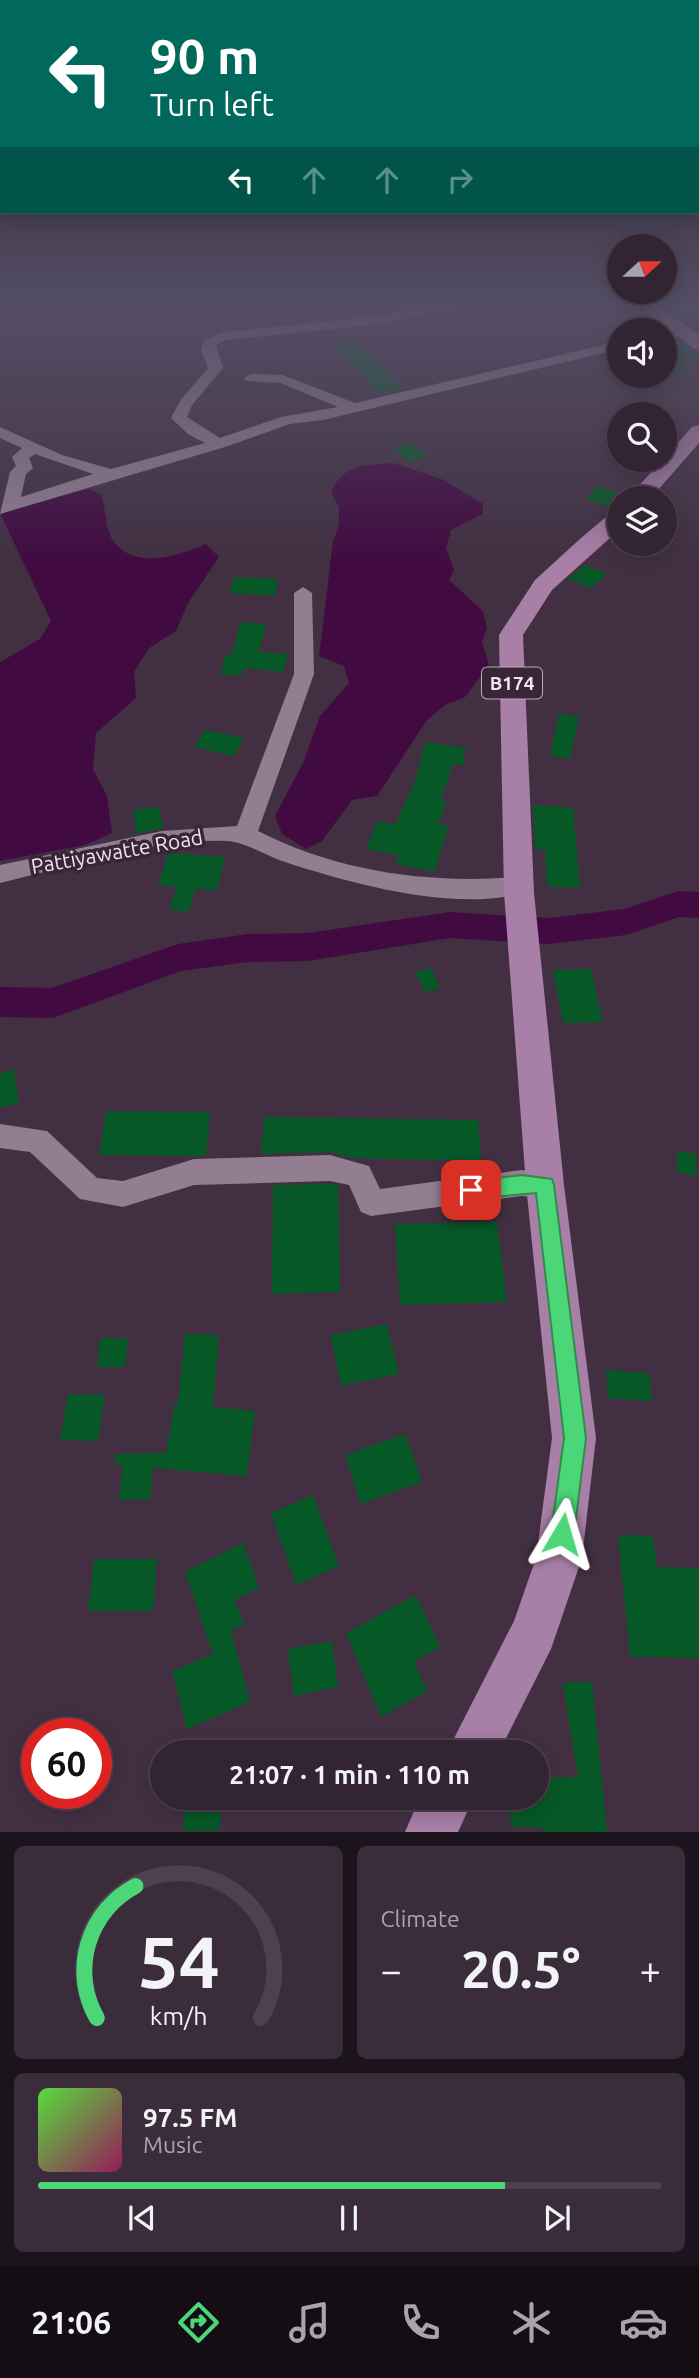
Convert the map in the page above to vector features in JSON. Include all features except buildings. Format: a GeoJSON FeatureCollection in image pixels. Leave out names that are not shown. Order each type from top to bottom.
{"type":"FeatureCollection","features":[{"type":"Feature","properties":{"kind":"main road"},"geometry":{"type":"LineString","coordinates":[[650,486],[699,431]]}},
{"type":"Feature","properties":{"kind":"main road","name":"B174"},"geometry":{"type":"LineString","coordinates":[[478,1740],[534,1632],[559,1558],[575,1438],[545,1185],[518,890],[511,635],[522,609],[548,580],[607,528]]}},
{"type":"Feature","properties":{"kind":"main road"},"geometry":{"type":"LineString","coordinates":[[431,1832],[442,1810]]}},
{"type":"Feature","properties":{"kind":"street"},"geometry":{"type":"LineString","coordinates":[[197,389],[185,404],[179,418],[194,431],[219,444]]}},
{"type":"Feature","properties":{"kind":"street"},"geometry":{"type":"LineString","coordinates":[[309,389],[352,407]]}},
{"type":"Feature","properties":{"kind":"street"},"geometry":{"type":"LineString","coordinates":[[5,508],[111,474],[219,444],[287,420],[428,389]]}},
{"type":"Feature","properties":{"kind":"street"},"geometry":{"type":"LineString","coordinates":[[0,432],[56,458],[111,474]]}},
{"type":"Feature","properties":{"kind":"street"},"geometry":{"type":"LineString","coordinates":[[5,508],[18,472],[25,468],[20,457],[34,447]]}},
{"type":"Feature","properties":{"kind":"street"},"geometry":{"type":"LineString","coordinates":[[17,479],[40,497]]}},
{"type":"Feature","properties":{"kind":"street"},"geometry":{"type":"LineString","coordinates":[[245,835],[304,674],[303,593]]}},
{"type":"Feature","properties":{"kind":"street","name":"Pattiyawatte Road"},"geometry":{"type":"LineString","coordinates":[[0,874],[163,840],[200,835],[245,835],[275,851],[357,876],[440,890],[518,890]]}},
{"type":"Feature","properties":{"kind":"street"},"geometry":{"type":"LineString","coordinates":[[0,1136],[37,1140],[90,1190],[123,1194],[194,1172],[330,1168],[359,1175],[371,1203],[522,1183],[545,1185]]}},
{"type":"Feature","properties":{"kind":"shaded area"},"geometry":{"type":"Polygon","coordinates":[[[394,463],[444,480],[483,504],[483,514],[451,530],[446,548],[454,570],[449,580],[483,611],[487,628],[482,642],[489,665],[465,697],[445,705],[427,720],[377,796],[352,800],[322,841],[306,849],[282,834],[275,816],[303,763],[320,716],[349,683],[344,666],[319,656],[333,542],[339,524],[339,507],[331,493],[336,483],[348,471],[394,463]]]}},
{"type":"Feature","properties":{"kind":"shaded area"},"geometry":{"type":"Polygon","coordinates":[[[89,489],[102,495],[109,532],[123,551],[134,556],[158,558],[206,544],[219,557],[188,603],[176,631],[149,648],[134,672],[136,698],[96,733],[93,769],[107,796],[112,833],[85,845],[0,861],[0,662],[40,639],[51,621],[0,513],[89,489]]]}},
{"type":"Feature","properties":{"kind":"waterway"},"geometry":{"type":"LineString","coordinates":[[0,1002],[53,1003],[178,958],[248,948],[308,947],[450,925],[549,931],[626,922],[678,904],[699,905]]}},
{"type":"Feature","properties":{"kind":"route"},"geometry":{"type":"LineString","coordinates":[[471,1190],[522,1183],[545,1185],[575,1438],[562,1534]]}}]}
